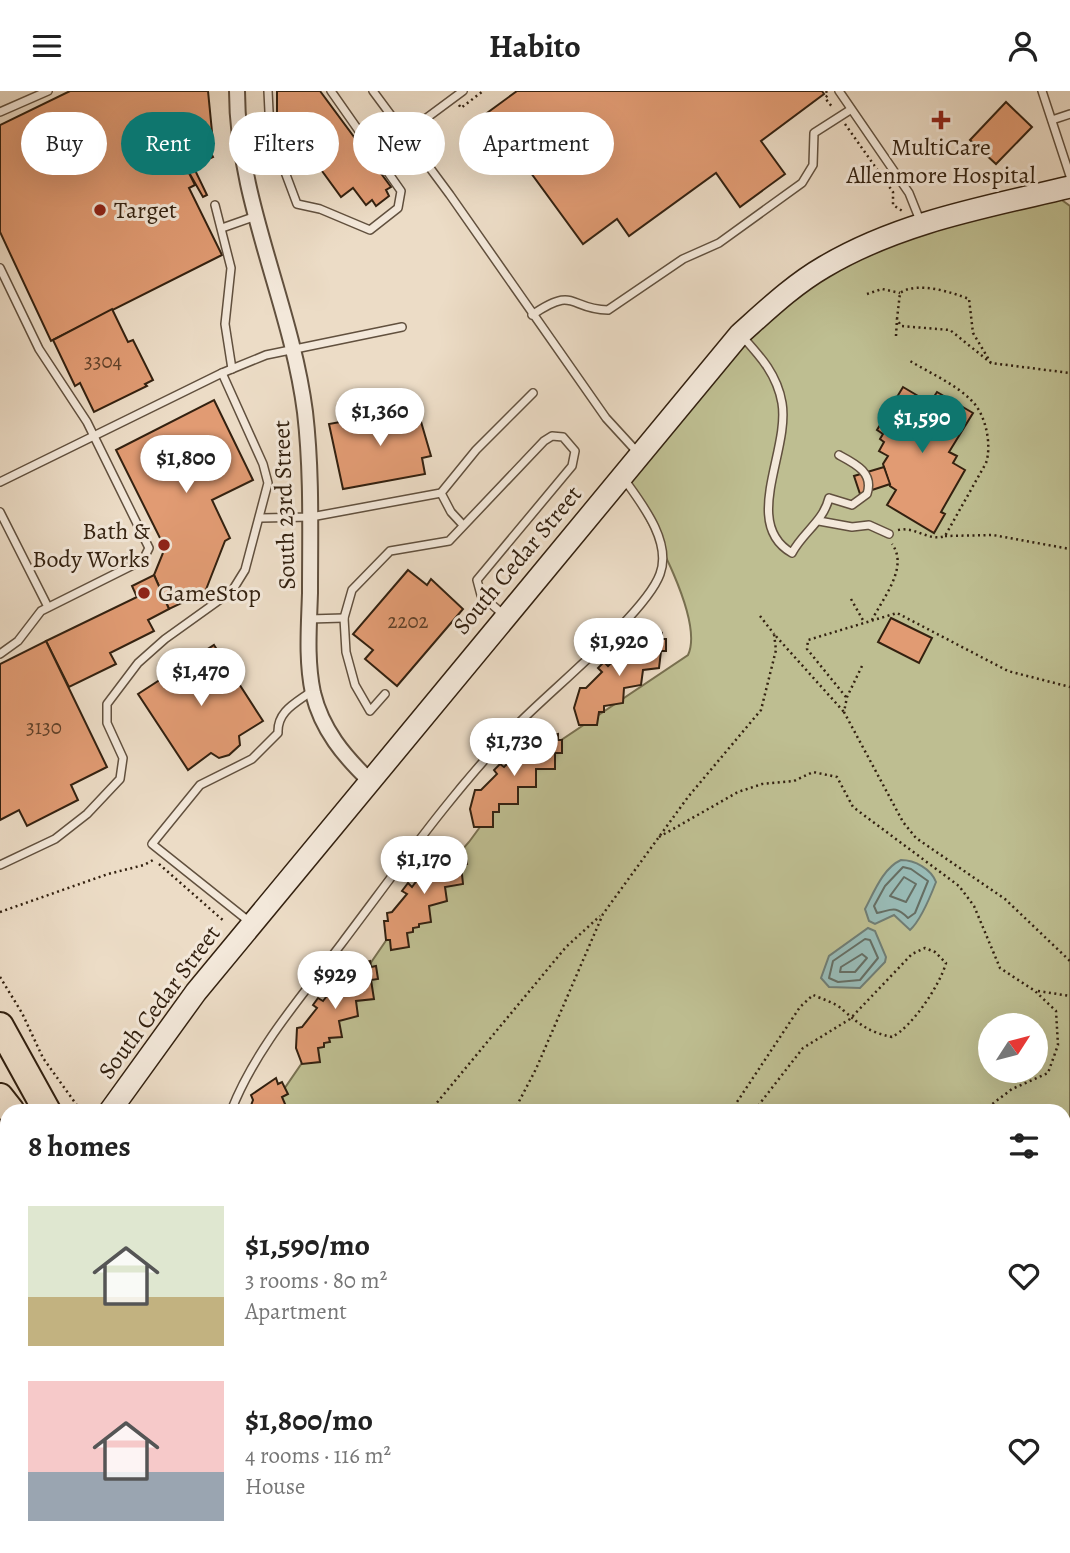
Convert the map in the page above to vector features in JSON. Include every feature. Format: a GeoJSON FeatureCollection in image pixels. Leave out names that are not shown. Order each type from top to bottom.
{"type":"FeatureCollection","features":[{"type":"Feature","properties":{"kind":"highway"},"geometry":{"type":"LineString","coordinates":[[0,1025],[36,1098]]}},
{"type":"Feature","properties":{"kind":"highway"},"geometry":{"type":"LineString","coordinates":[[0,1056],[36,1098]]}},
{"type":"Feature","properties":{"kind":"highway"},"geometry":{"type":"LineString","coordinates":[[0,1097],[36,1098]]}},
{"type":"Feature","properties":{"kind":"main road","name":"South Cedar Street"},"geometry":{"type":"LineString","coordinates":[[115,1104],[153,1048],[252,924],[740,334],[787,293],[824,267],[892,234],[921,224],[1070,187]]}},
{"type":"Feature","properties":{"kind":"street","name":"South 23rd Street"},"geometry":{"type":"LineString","coordinates":[[237,91],[240,153],[293,351],[308,443],[311,517],[309,619],[313,691],[325,725],[337,747],[370,781]]}},
{"type":"Feature","properties":{"kind":"lane"},"geometry":{"type":"LineString","coordinates":[[0,112],[48,91]]}},
{"type":"Feature","properties":{"kind":"lane"},"geometry":{"type":"LineString","coordinates":[[268,91],[271,137],[297,204],[320,209],[370,230],[394,213],[400,203],[401,191],[396,180],[331,91]]}},
{"type":"Feature","properties":{"kind":"lane"},"geometry":{"type":"LineString","coordinates":[[373,91],[389,112]]}},
{"type":"Feature","properties":{"kind":"lane"},"geometry":{"type":"LineString","coordinates":[[435,112],[463,91]]}},
{"type":"Feature","properties":{"kind":"lane"},"geometry":{"type":"LineString","coordinates":[[839,91],[909,193],[921,224]]}},
{"type":"Feature","properties":{"kind":"lane"},"geometry":{"type":"LineString","coordinates":[[1042,91],[1070,176]]}},
{"type":"Feature","properties":{"kind":"lane"},"geometry":{"type":"LineString","coordinates":[[533,315],[555,300],[564,298],[608,310],[683,259],[719,243],[802,183],[813,165],[814,133],[850,110]]}},
{"type":"Feature","properties":{"kind":"lane"},"geometry":{"type":"LineString","coordinates":[[1052,120],[1070,114]]}},
{"type":"Feature","properties":{"kind":"lane"},"geometry":{"type":"LineString","coordinates":[[434,175],[606,418],[639,455]]}},
{"type":"Feature","properties":{"kind":"lane"},"geometry":{"type":"LineString","coordinates":[[215,205],[232,268],[225,324],[232,369]]}},
{"type":"Feature","properties":{"kind":"lane"},"geometry":{"type":"LineString","coordinates":[[222,228],[257,215]]}},
{"type":"Feature","properties":{"kind":"lane"},"geometry":{"type":"LineString","coordinates":[[0,268],[33,339],[81,411],[149,548],[147,557],[48,607],[18,641],[0,654]]}},
{"type":"Feature","properties":{"kind":"lane"},"geometry":{"type":"LineString","coordinates":[[0,482],[222,373],[267,355],[402,327]]}},
{"type":"Feature","properties":{"kind":"lane"},"geometry":{"type":"LineString","coordinates":[[740,334],[771,371],[782,405],[783,429],[768,508],[770,531],[778,543],[792,553],[799,540],[819,521],[829,498],[852,505],[863,499],[869,488],[862,469],[839,455]]}},
{"type":"Feature","properties":{"kind":"lane"},"geometry":{"type":"LineString","coordinates":[[0,865],[55,839],[87,814],[120,779],[123,758],[107,723],[107,703],[121,681],[165,639],[232,591],[245,570],[268,491],[266,474],[222,373]]}},
{"type":"Feature","properties":{"kind":"lane"},"geometry":{"type":"LineString","coordinates":[[261,519],[311,517],[441,493],[476,450],[533,393]]}},
{"type":"Feature","properties":{"kind":"lane"},"geometry":{"type":"LineString","coordinates":[[385,694],[370,711],[352,675],[344,618],[352,590],[385,554],[449,541],[548,438],[563,437],[572,443],[576,454],[572,466],[477,580],[484,599],[506,616]]}},
{"type":"Feature","properties":{"kind":"lane"},"geometry":{"type":"LineString","coordinates":[[234,1104],[274,1034],[460,791],[516,726],[624,621],[657,582],[663,561],[661,544],[646,511],[622,475]]}},
{"type":"Feature","properties":{"kind":"lane"},"geometry":{"type":"LineString","coordinates":[[441,493],[450,512],[463,525]]}},
{"type":"Feature","properties":{"kind":"lane"},"geometry":{"type":"LineString","coordinates":[[0,512],[48,607]]}},
{"type":"Feature","properties":{"kind":"lane"},"geometry":{"type":"LineString","coordinates":[[819,521],[852,527],[869,525],[888,536]]}},
{"type":"Feature","properties":{"kind":"lane"},"geometry":{"type":"LineString","coordinates":[[309,619],[344,618]]}},
{"type":"Feature","properties":{"kind":"lane"},"geometry":{"type":"LineString","coordinates":[[252,924],[159,856],[152,844],[200,785],[252,759],[278,733],[280,716],[313,691]]}},
{"type":"Feature","properties":{"kind":"path"},"geometry":{"type":"LineString","coordinates":[[826,91],[828,95],[825,98],[893,192],[893,205],[921,224]]}},
{"type":"Feature","properties":{"kind":"path"},"geometry":{"type":"LineString","coordinates":[[896,336],[900,293],[907,288],[925,288],[969,299],[973,333],[991,363]]}},
{"type":"Feature","properties":{"kind":"path"},"geometry":{"type":"LineString","coordinates":[[867,294],[882,289],[900,293]]}},
{"type":"Feature","properties":{"kind":"path"},"geometry":{"type":"LineString","coordinates":[[897,319],[901,325],[950,330],[991,363],[1070,373]]}},
{"type":"Feature","properties":{"kind":"path"},"geometry":{"type":"LineString","coordinates":[[910,361],[972,401],[989,443],[986,463],[945,536]]}},
{"type":"Feature","properties":{"kind":"path"},"geometry":{"type":"LineString","coordinates":[[872,620],[898,564],[897,552],[888,536],[912,529],[934,538],[993,534],[1070,549]]}},
{"type":"Feature","properties":{"kind":"path"},"geometry":{"type":"LineString","coordinates":[[851,599],[864,622]]}},
{"type":"Feature","properties":{"kind":"path"},"geometry":{"type":"LineString","coordinates":[[847,697],[807,649],[808,640],[897,613],[1008,671],[1070,687]]}},
{"type":"Feature","properties":{"kind":"path"},"geometry":{"type":"LineString","coordinates":[[760,616],[844,712],[903,823],[916,838],[1005,898],[1070,963]]}},
{"type":"Feature","properties":{"kind":"path"},"geometry":{"type":"LineString","coordinates":[[436,1104],[566,947],[603,914],[688,797],[761,710],[776,650],[774,634]]}},
{"type":"Feature","properties":{"kind":"path"},"geometry":{"type":"LineString","coordinates":[[844,712],[847,697],[862,666]]}},
{"type":"Feature","properties":{"kind":"path"},"geometry":{"type":"LineString","coordinates":[[659,837],[737,792],[762,784],[794,781],[813,772],[837,777],[853,807],[959,885],[974,906],[1000,968],[1035,991],[1056,1011],[1058,1045],[1056,1058],[1048,1073],[1013,1089],[993,1104]]}},
{"type":"Feature","properties":{"kind":"path"},"geometry":{"type":"LineString","coordinates":[[0,912],[107,874],[144,865],[159,856],[164,871],[225,922]]}},
{"type":"Feature","properties":{"kind":"path"},"geometry":{"type":"LineString","coordinates":[[518,1104],[536,1069],[603,914]]}},
{"type":"Feature","properties":{"kind":"path"},"geometry":{"type":"LineString","coordinates":[[736,1104],[800,1007],[813,995],[843,1010],[850,1019],[877,1034],[892,1037],[901,1033],[936,986],[946,963],[935,952],[925,948],[912,954],[850,1019],[803,1048],[759,1104]]}},
{"type":"Feature","properties":{"kind":"path"},"geometry":{"type":"LineString","coordinates":[[0,978],[36,1098],[57,1104]]}},
{"type":"Feature","properties":{"kind":"path"},"geometry":{"type":"LineString","coordinates":[[1035,991],[1070,996]]}},
{"type":"Feature","properties":{"kind":"green space"},"geometry":{"type":"Polygon","coordinates":[[[1059,198],[1070,206],[1070,1104],[274,1104],[396,926],[469,842],[527,763],[688,655],[691,638],[680,591],[656,538],[622,475],[740,334],[854,251],[1059,198]]]}},
{"type":"Feature","properties":{"kind":"water"},"geometry":{"type":"Polygon","coordinates":[[[901,860],[922,866],[936,882],[910,930],[894,915],[875,924],[869,921],[865,909],[884,875],[901,860]]]}},
{"type":"Feature","properties":{"kind":"water"},"geometry":{"type":"Polygon","coordinates":[[[868,928],[875,931],[886,957],[885,962],[860,988],[829,987],[821,978],[829,956],[868,928]]]}},
{"type":"Feature","properties":{"kind":"building","name":"Target"},"geometry":{"type":"Polygon","coordinates":[[[70,91],[208,91],[210,112],[121,112],[121,175],[190,175],[195,185],[189,188],[222,255],[51,341],[0,232],[0,125],[21,115],[21,175],[107,175],[107,112],[27,112],[70,91]]]}},
{"type":"Feature","properties":{"kind":"building"},"geometry":{"type":"Polygon","coordinates":[[[277,91],[320,91],[336,112],[277,112],[277,91]]]}},
{"type":"Feature","properties":{"kind":"building"},"geometry":{"type":"Polygon","coordinates":[[[517,91],[822,91],[824,94],[761,141],[785,174],[740,207],[716,173],[629,236],[617,219],[583,244],[532,175],[614,175],[614,112],[488,112],[517,91]]]}},
{"type":"Feature","properties":{"kind":"building"},"geometry":{"type":"Polygon","coordinates":[[[1006,102],[1032,127],[996,164],[970,140],[1006,102]]]}},
{"type":"Feature","properties":{"kind":"building"},"geometry":{"type":"Polygon","coordinates":[[[339,117],[353,136],[353,175],[382,175],[391,187],[386,190],[389,196],[376,206],[372,200],[366,205],[353,188],[341,197],[325,175],[339,175],[339,117]]]}},
{"type":"Feature","properties":{"kind":"building","name":"Target"},"geometry":{"type":"Polygon","coordinates":[[[190,175],[197,175],[207,195],[203,197],[190,175]]]}},
{"type":"Feature","properties":{"kind":"building"},"geometry":{"type":"Polygon","coordinates":[[[112,309],[128,342],[133,340],[153,380],[145,384],[147,386],[94,412],[80,383],[75,386],[53,340],[112,309]]]}},
{"type":"Feature","properties":{"kind":"building"},"geometry":{"type":"Polygon","coordinates":[[[903,387],[930,403],[937,392],[973,413],[949,452],[957,456],[953,463],[965,470],[941,512],[945,514],[934,533],[887,505],[896,490],[890,486],[883,464],[888,456],[879,451],[884,442],[880,439],[883,434],[877,430],[903,387]]]}},
{"type":"Feature","properties":{"kind":"building"},"geometry":{"type":"Polygon","coordinates":[[[214,400],[253,480],[212,500],[230,538],[225,541],[205,592],[169,609],[154,575],[165,548],[116,450],[214,400]]]}},
{"type":"Feature","properties":{"kind":"building"},"geometry":{"type":"Polygon","coordinates":[[[417,408],[431,456],[422,458],[425,474],[343,489],[329,424],[417,408]]]}},
{"type":"Feature","properties":{"kind":"building"},"geometry":{"type":"Polygon","coordinates":[[[884,467],[890,484],[860,494],[854,476],[884,467]]]}},
{"type":"Feature","properties":{"kind":"building"},"geometry":{"type":"Polygon","coordinates":[[[408,570],[427,585],[431,579],[463,609],[397,686],[365,659],[373,650],[353,634],[408,570]]]}},
{"type":"Feature","properties":{"kind":"building"},"geometry":{"type":"Polygon","coordinates":[[[154,575],[169,609],[148,620],[154,631],[110,653],[116,664],[69,687],[46,641],[137,597],[132,586],[154,575]]]}},
{"type":"Feature","properties":{"kind":"building"},"geometry":{"type":"Polygon","coordinates":[[[891,618],[932,638],[919,663],[878,642],[891,618]]]}},
{"type":"Feature","properties":{"kind":"building"},"geometry":{"type":"Polygon","coordinates":[[[662,633],[662,639],[666,639],[666,651],[661,651],[659,668],[643,670],[641,685],[624,688],[623,703],[604,706],[604,712],[599,712],[597,725],[579,725],[574,708],[580,688],[586,688],[602,672],[598,668],[604,662],[608,666],[633,642],[633,637],[662,633]]]}},
{"type":"Feature","properties":{"kind":"building"},"geometry":{"type":"Polygon","coordinates":[[[46,641],[107,767],[71,785],[78,800],[27,826],[19,810],[0,820],[0,664],[46,641]]]}},
{"type":"Feature","properties":{"kind":"building"},"geometry":{"type":"Polygon","coordinates":[[[214,645],[263,721],[239,736],[240,745],[229,755],[219,758],[211,753],[188,770],[138,694],[214,645]]]}},
{"type":"Feature","properties":{"kind":"building"},"geometry":{"type":"Polygon","coordinates":[[[558,734],[558,740],[562,740],[562,753],[555,753],[555,769],[536,769],[536,787],[518,787],[518,804],[499,804],[499,812],[493,812],[493,827],[474,827],[470,809],[475,790],[481,790],[497,774],[494,770],[500,764],[504,767],[528,744],[528,739],[558,734]]]}},
{"type":"Feature","properties":{"kind":"building"},"geometry":{"type":"Polygon","coordinates":[[[460,846],[461,852],[465,852],[467,864],[461,865],[463,884],[445,887],[447,901],[429,906],[431,922],[419,924],[419,927],[413,928],[413,932],[407,933],[409,947],[391,950],[390,940],[386,940],[384,921],[388,921],[387,913],[392,912],[407,894],[402,891],[408,883],[412,887],[432,860],[431,855],[460,846]]]}},
{"type":"Feature","properties":{"kind":"building"},"geometry":{"type":"Polygon","coordinates":[[[370,961],[371,967],[376,966],[378,979],[371,980],[374,999],[356,1001],[358,1016],[339,1021],[342,1037],[329,1038],[330,1042],[318,1048],[320,1062],[302,1064],[296,1048],[297,1028],[302,1027],[317,1008],[313,1005],[318,998],[323,1001],[343,975],[342,969],[370,961]]]}},
{"type":"Feature","properties":{"kind":"building"},"geometry":{"type":"Polygon","coordinates":[[[276,1078],[278,1084],[282,1082],[288,1094],[282,1097],[285,1104],[252,1104],[251,1095],[276,1078]]]}},
{"type":"Feature","properties":{"kind":"place","name":"MultiCare Allenmore Hospital"},"geometry":{"type":"Point","coordinates":[941,120]}},
{"type":"Feature","properties":{"kind":"place","name":"Target"},"geometry":{"type":"Point","coordinates":[100,210]}},
{"type":"Feature","properties":{"kind":"place","name":"Bath & Body Works"},"geometry":{"type":"Point","coordinates":[164,545]}},
{"type":"Feature","properties":{"kind":"place","name":"GameStop"},"geometry":{"type":"Point","coordinates":[144,593]}}]}
